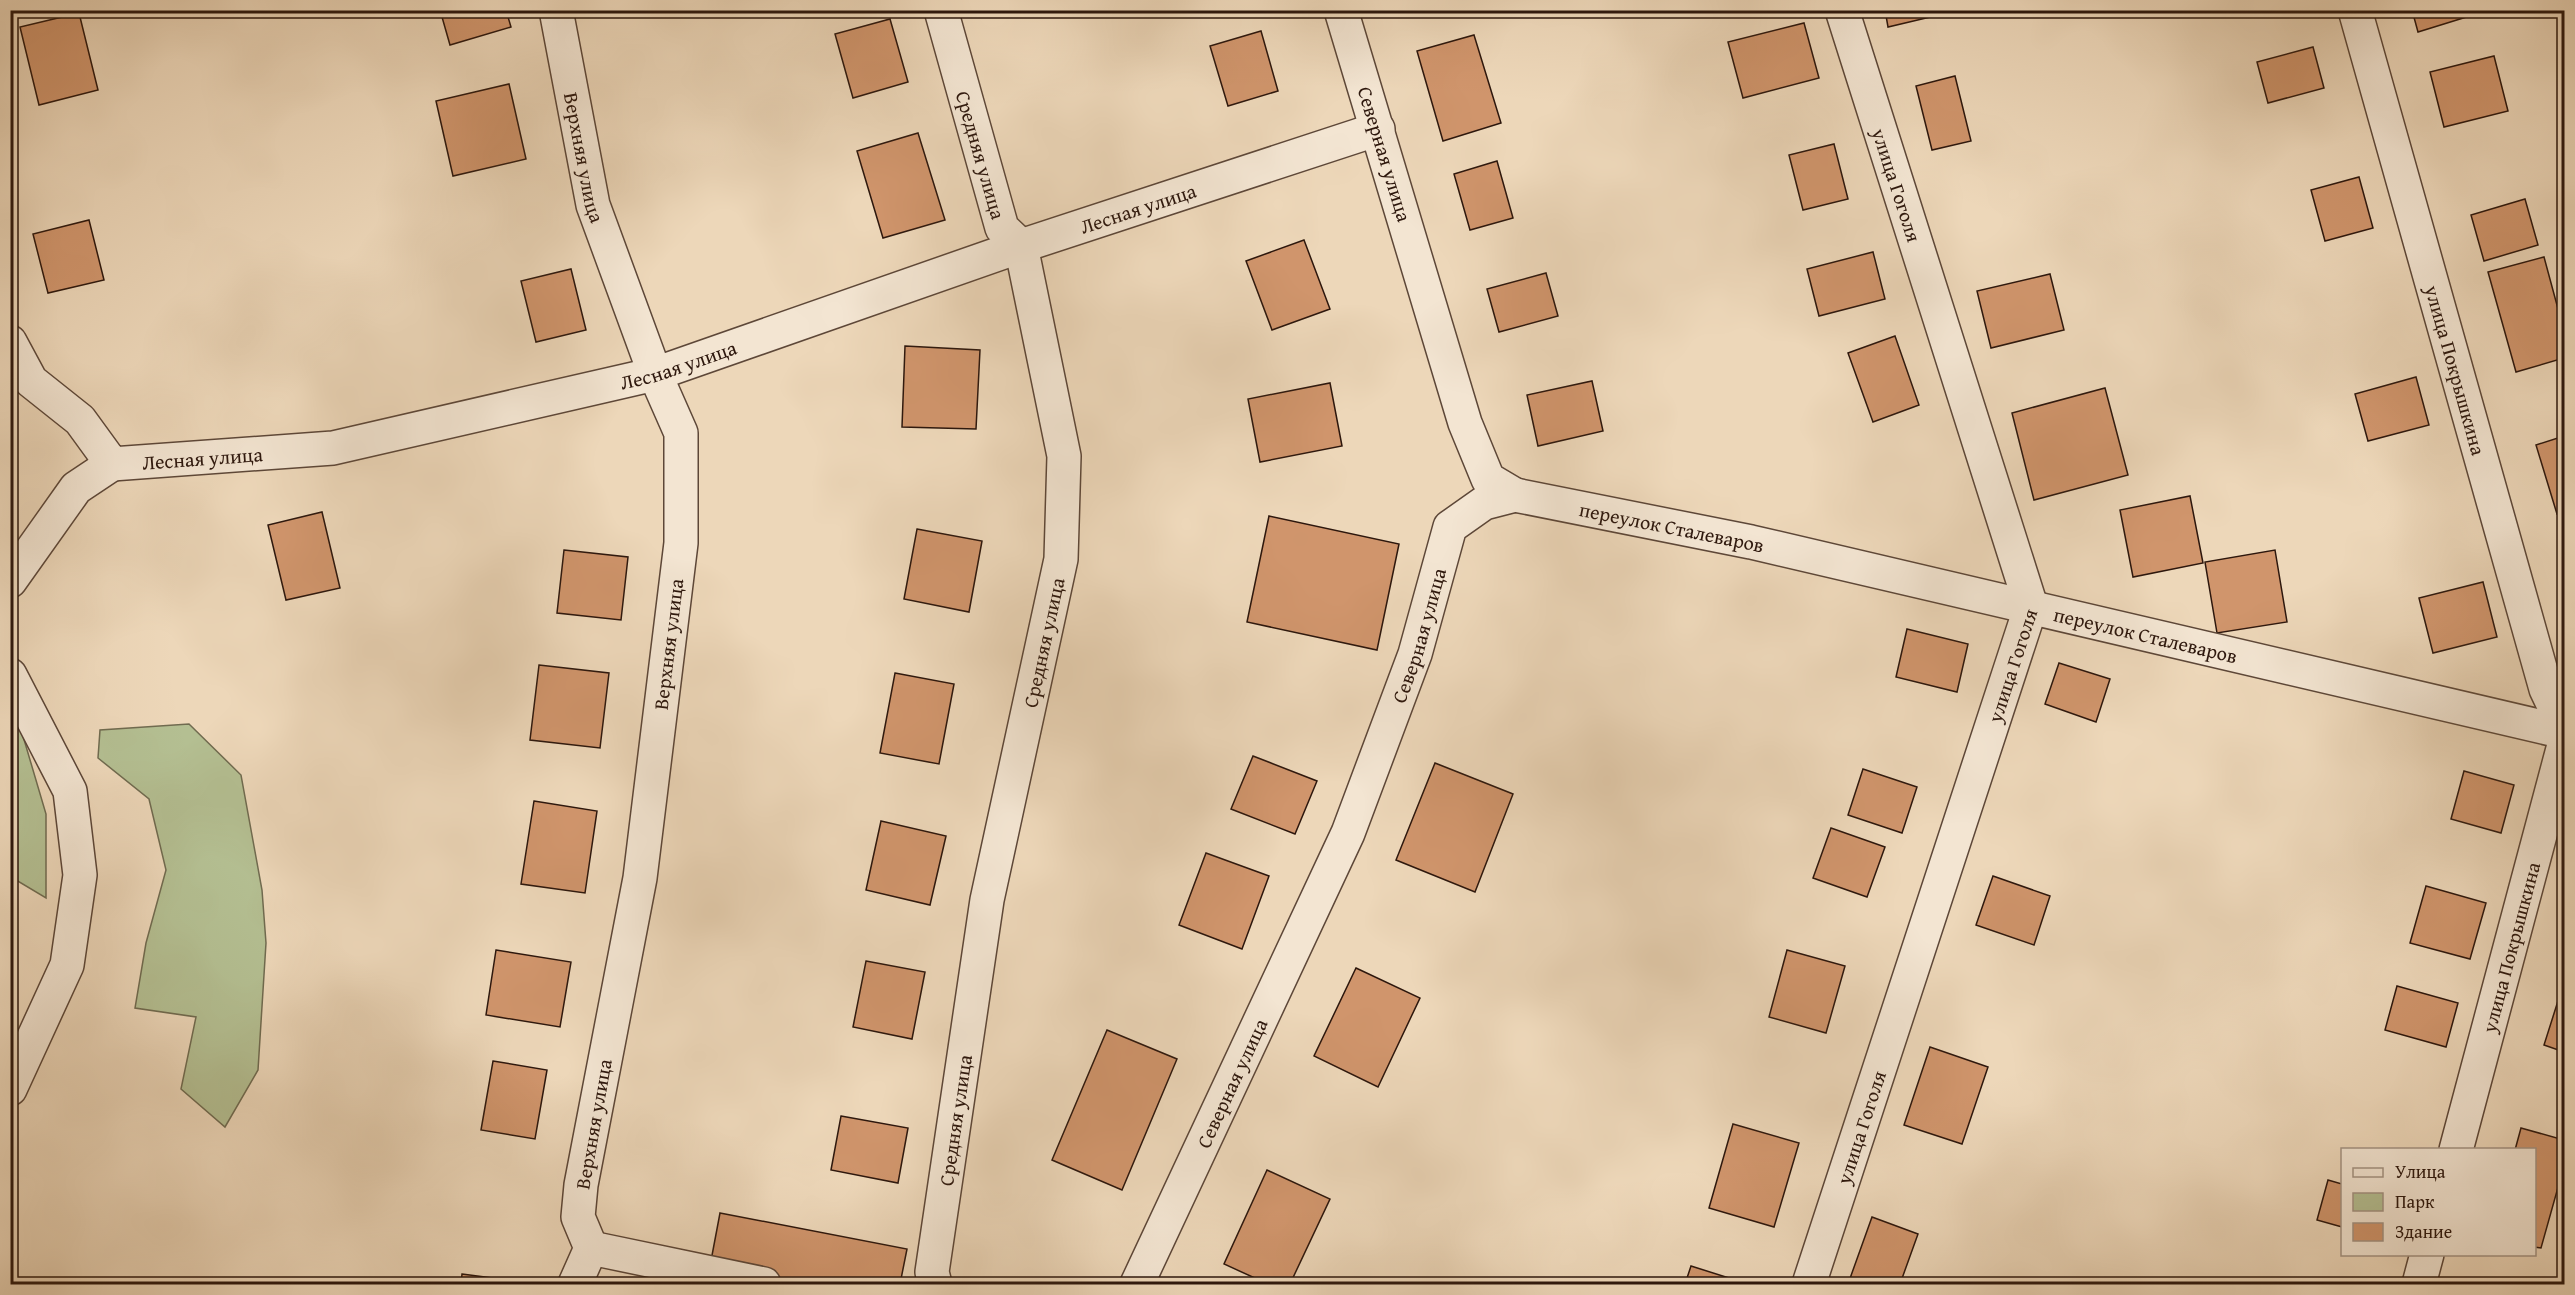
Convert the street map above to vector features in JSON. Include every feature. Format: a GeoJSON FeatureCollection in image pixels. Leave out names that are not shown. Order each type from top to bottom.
{"type":"FeatureCollection","features":[{"type":"Feature","properties":{"kind":"street","name":"Верхняя улица"},"geometry":{"type":"LineString","coordinates":[[556,10],[593,205],[655,374],[681,433],[681,543],[640,878],[581,1185],[578,1216],[591,1248]]}},
{"type":"Feature","properties":{"kind":"street","name":"Средняя улица"},"geometry":{"type":"LineString","coordinates":[[935,1284],[932,1272],[987,900],[1061,559],[1064,456],[1021,246],[1002,228],[941,10]]}},
{"type":"Feature","properties":{"kind":"street","name":"Северная улица"},"geometry":{"type":"LineString","coordinates":[[1341,10],[1465,423],[1488,479],[1515,495]]}},
{"type":"Feature","properties":{"kind":"street","name":"улица Гоголя"},"geometry":{"type":"LineString","coordinates":[[1809,1284],[2031,606],[1842,10]]}},
{"type":"Feature","properties":{"kind":"street","name":"улица Покрышкина"},"geometry":{"type":"LineString","coordinates":[[2355,10],[2546,689],[2565,727]]}},
{"type":"Feature","properties":{"kind":"street","name":"Лесная улица"},"geometry":{"type":"LineString","coordinates":[[112,464],[333,448],[655,374],[1021,246],[1378,129]]}},
{"type":"Feature","properties":{"kind":"street"},"geometry":{"type":"LineString","coordinates":[[10,342],[31,381],[80,420],[112,464],[76,488],[10,581]]}},
{"type":"Feature","properties":{"kind":"street","name":"Северная улица"},"geometry":{"type":"LineString","coordinates":[[1137,1284],[1348,833],[1415,654],[1450,527],[1484,503],[1515,495]]}},
{"type":"Feature","properties":{"kind":"street","name":"переулок Сталеваров"},"geometry":{"type":"LineString","coordinates":[[1515,495],[1751,542],[2565,732]]}},
{"type":"Feature","properties":{"kind":"street"},"geometry":{"type":"LineString","coordinates":[[10,675],[69,791],[80,875],[67,965],[10,1089]]}},
{"type":"Feature","properties":{"kind":"street","name":"улица Покрышкина"},"geometry":{"type":"LineString","coordinates":[[2456,1148],[2565,745]]}},
{"type":"Feature","properties":{"kind":"street"},"geometry":{"type":"LineString","coordinates":[[575,1284],[591,1248],[764,1284]]}},
{"type":"Feature","properties":{"kind":"street"},"geometry":{"type":"LineString","coordinates":[[2419,1284],[2426,1256]]}},
{"type":"Feature","properties":{"kind":"green space"},"geometry":{"type":"Polygon","coordinates":[[[10,715],[20,726],[46,814],[46,898],[11,877],[10,715]]]}},
{"type":"Feature","properties":{"kind":"green space"},"geometry":{"type":"Polygon","coordinates":[[[189,724],[241,775],[262,890],[266,943],[258,1070],[225,1127],[181,1089],[196,1017],[135,1008],[146,943],[166,870],[149,799],[98,758],[100,730],[189,724]]]}},
{"type":"Feature","properties":{"kind":"building"},"geometry":{"type":"Polygon","coordinates":[[[440,10],[506,10],[511,27],[450,45],[440,10]]]}},
{"type":"Feature","properties":{"kind":"building"},"geometry":{"type":"Polygon","coordinates":[[[1885,10],[1938,10],[1939,15],[1888,27],[1885,10]]]}},
{"type":"Feature","properties":{"kind":"building"},"geometry":{"type":"Polygon","coordinates":[[[2412,10],[2471,10],[2473,15],[2418,32],[2412,10]]]}},
{"type":"Feature","properties":{"kind":"building"},"geometry":{"type":"Polygon","coordinates":[[[79,13],[98,90],[39,105],[20,27],[79,13]]]}},
{"type":"Feature","properties":{"kind":"building"},"geometry":{"type":"Polygon","coordinates":[[[890,19],[908,82],[853,98],[835,34],[890,19]]]}},
{"type":"Feature","properties":{"kind":"building"},"geometry":{"type":"Polygon","coordinates":[[[1804,23],[1819,78],[1743,98],[1728,42],[1804,23]]]}},
{"type":"Feature","properties":{"kind":"building"},"geometry":{"type":"Polygon","coordinates":[[[1261,31],[1278,91],[1228,106],[1210,46],[1261,31]]]}},
{"type":"Feature","properties":{"kind":"building"},"geometry":{"type":"Polygon","coordinates":[[[1474,35],[1501,123],[1443,141],[1417,51],[1474,35]]]}},
{"type":"Feature","properties":{"kind":"building"},"geometry":{"type":"Polygon","coordinates":[[[2313,47],[2324,88],[2268,103],[2257,62],[2313,47]]]}},
{"type":"Feature","properties":{"kind":"building"},"geometry":{"type":"Polygon","coordinates":[[[2494,56],[2508,111],[2444,127],[2430,72],[2494,56]]]}},
{"type":"Feature","properties":{"kind":"building"},"geometry":{"type":"Polygon","coordinates":[[[1955,76],[1971,141],[1932,150],[1916,86],[1955,76]]]}},
{"type":"Feature","properties":{"kind":"building"},"geometry":{"type":"Polygon","coordinates":[[[509,84],[526,159],[453,176],[436,101],[509,84]]]}},
{"type":"Feature","properties":{"kind":"building"},"geometry":{"type":"Polygon","coordinates":[[[918,133],[945,220],[883,238],[857,151],[918,133]]]}},
{"type":"Feature","properties":{"kind":"building"},"geometry":{"type":"Polygon","coordinates":[[[1834,144],[1848,199],[1803,210],[1789,155],[1834,144]]]}},
{"type":"Feature","properties":{"kind":"building"},"geometry":{"type":"Polygon","coordinates":[[[1497,161],[1513,218],[1470,230],[1454,174],[1497,161]]]}},
{"type":"Feature","properties":{"kind":"building"},"geometry":{"type":"Polygon","coordinates":[[[2359,177],[2373,228],[2325,241],[2311,190],[2359,177]]]}},
{"type":"Feature","properties":{"kind":"building"},"geometry":{"type":"Polygon","coordinates":[[[2525,199],[2538,245],[2484,261],[2471,215],[2525,199]]]}},
{"type":"Feature","properties":{"kind":"building"},"geometry":{"type":"Polygon","coordinates":[[[89,220],[104,280],[48,293],[33,234],[89,220]]]}},
{"type":"Feature","properties":{"kind":"building"},"geometry":{"type":"Polygon","coordinates":[[[1304,240],[1330,309],[1272,330],[1246,261],[1304,240]]]}},
{"type":"Feature","properties":{"kind":"building"},"geometry":{"type":"Polygon","coordinates":[[[1873,252],[1885,299],[1819,316],[1807,269],[1873,252]]]}},
{"type":"Feature","properties":{"kind":"building"},"geometry":{"type":"Polygon","coordinates":[[[2544,257],[2564,331],[2564,358],[2516,372],[2488,272],[2544,257]]]}},
{"type":"Feature","properties":{"kind":"building"},"geometry":{"type":"Polygon","coordinates":[[[571,269],[586,330],[536,342],[521,281],[571,269]]]}},
{"type":"Feature","properties":{"kind":"building"},"geometry":{"type":"Polygon","coordinates":[[[1546,273],[1558,316],[1499,332],[1487,289],[1546,273]]]}},
{"type":"Feature","properties":{"kind":"building"},"geometry":{"type":"Polygon","coordinates":[[[2050,274],[2064,330],[1991,348],[1977,291],[2050,274]]]}},
{"type":"Feature","properties":{"kind":"building"},"geometry":{"type":"Polygon","coordinates":[[[1895,336],[1919,405],[1873,422],[1848,353],[1895,336]]]}},
{"type":"Feature","properties":{"kind":"building"},"geometry":{"type":"Polygon","coordinates":[[[905,346],[980,350],[976,429],[902,427],[905,346]]]}},
{"type":"Feature","properties":{"kind":"building"},"geometry":{"type":"Polygon","coordinates":[[[2416,377],[2429,425],[2368,441],[2355,394],[2416,377]]]}},
{"type":"Feature","properties":{"kind":"building"},"geometry":{"type":"Polygon","coordinates":[[[1592,381],[1603,431],[1538,446],[1527,395],[1592,381]]]}},
{"type":"Feature","properties":{"kind":"building"},"geometry":{"type":"Polygon","coordinates":[[[1330,383],[1342,446],[1260,462],[1248,399],[1330,383]]]}},
{"type":"Feature","properties":{"kind":"building"},"geometry":{"type":"Polygon","coordinates":[[[2105,388],[2128,475],[2034,500],[2012,413],[2105,388]]]}},
{"type":"Feature","properties":{"kind":"building"},"geometry":{"type":"Polygon","coordinates":[[[2564,436],[2564,512],[2557,514],[2536,445],[2564,436]]]}},
{"type":"Feature","properties":{"kind":"building"},"geometry":{"type":"Polygon","coordinates":[[[2190,496],[2203,563],[2133,577],[2120,510],[2190,496]]]}},
{"type":"Feature","properties":{"kind":"building"},"geometry":{"type":"Polygon","coordinates":[[[322,512],[340,588],[286,600],[268,525],[322,512]]]}},
{"type":"Feature","properties":{"kind":"building"},"geometry":{"type":"Polygon","coordinates":[[[1269,516],[1399,544],[1377,650],[1247,622],[1269,516]]]}},
{"type":"Feature","properties":{"kind":"building"},"geometry":{"type":"Polygon","coordinates":[[[917,529],[982,541],[969,612],[904,599],[917,529]]]}},
{"type":"Feature","properties":{"kind":"building"},"geometry":{"type":"Polygon","coordinates":[[[564,550],[628,557],[621,620],[557,613],[564,550]]]}},
{"type":"Feature","properties":{"kind":"building"},"geometry":{"type":"Polygon","coordinates":[[[2275,550],[2287,622],[2217,633],[2205,562],[2275,550]]]}},
{"type":"Feature","properties":{"kind":"building"},"geometry":{"type":"Polygon","coordinates":[[[2483,582],[2497,637],[2433,653],[2419,598],[2483,582]]]}},
{"type":"Feature","properties":{"kind":"building"},"geometry":{"type":"Polygon","coordinates":[[[1907,629],[1968,644],[1957,692],[1896,677],[1907,629]]]}},
{"type":"Feature","properties":{"kind":"building"},"geometry":{"type":"Polygon","coordinates":[[[2059,663],[2110,679],[2096,722],[2045,704],[2059,663]]]}},
{"type":"Feature","properties":{"kind":"building"},"geometry":{"type":"Polygon","coordinates":[[[539,665],[609,673],[600,748],[530,740],[539,665]]]}},
{"type":"Feature","properties":{"kind":"building"},"geometry":{"type":"Polygon","coordinates":[[[895,673],[954,684],[939,764],[880,753],[895,673]]]}},
{"type":"Feature","properties":{"kind":"building"},"geometry":{"type":"Polygon","coordinates":[[[1253,756],[1317,781],[1295,834],[1231,809],[1253,756]]]}},
{"type":"Feature","properties":{"kind":"building"},"geometry":{"type":"Polygon","coordinates":[[[1435,763],[1513,794],[1475,892],[1396,860],[1435,763]]]}},
{"type":"Feature","properties":{"kind":"building"},"geometry":{"type":"Polygon","coordinates":[[[1863,769],[1917,787],[1902,833],[1848,815],[1863,769]]]}},
{"type":"Feature","properties":{"kind":"building"},"geometry":{"type":"Polygon","coordinates":[[[2464,771],[2514,785],[2501,833],[2451,819],[2464,771]]]}},
{"type":"Feature","properties":{"kind":"building"},"geometry":{"type":"Polygon","coordinates":[[[534,801],[597,811],[585,893],[521,884],[534,801]]]}},
{"type":"Feature","properties":{"kind":"building"},"geometry":{"type":"Polygon","coordinates":[[[881,821],[946,836],[930,905],[866,890],[881,821]]]}},
{"type":"Feature","properties":{"kind":"building"},"geometry":{"type":"Polygon","coordinates":[[[1831,828],[1885,847],[1867,897],[1813,878],[1831,828]]]}},
{"type":"Feature","properties":{"kind":"building"},"geometry":{"type":"Polygon","coordinates":[[[1206,853],[1269,876],[1242,949],[1179,925],[1206,853]]]}},
{"type":"Feature","properties":{"kind":"building"},"geometry":{"type":"Polygon","coordinates":[[[1993,876],[2050,896],[2034,945],[1976,925],[1993,876]]]}},
{"type":"Feature","properties":{"kind":"building"},"geometry":{"type":"Polygon","coordinates":[[[2426,886],[2486,903],[2470,959],[2410,943],[2426,886]]]}},
{"type":"Feature","properties":{"kind":"building"},"geometry":{"type":"Polygon","coordinates":[[[496,950],[571,962],[560,1027],[486,1015],[496,950]]]}},
{"type":"Feature","properties":{"kind":"building"},"geometry":{"type":"Polygon","coordinates":[[[1787,950],[1845,966],[1826,1033],[1769,1017],[1787,950]]]}},
{"type":"Feature","properties":{"kind":"building"},"geometry":{"type":"Polygon","coordinates":[[[866,961],[925,972],[912,1039],[853,1027],[866,961]]]}},
{"type":"Feature","properties":{"kind":"building"},"geometry":{"type":"Polygon","coordinates":[[[1356,968],[1420,998],[1378,1087],[1314,1056],[1356,968]]]}},
{"type":"Feature","properties":{"kind":"building"},"geometry":{"type":"Polygon","coordinates":[[[2564,982],[2564,1052],[2544,1045],[2564,982]]]}},
{"type":"Feature","properties":{"kind":"building"},"geometry":{"type":"Polygon","coordinates":[[[2397,986],[2458,1003],[2446,1047],[2385,1030],[2397,986]]]}},
{"type":"Feature","properties":{"kind":"building"},"geometry":{"type":"Polygon","coordinates":[[[1107,1030],[1177,1059],[1122,1190],[1052,1160],[1107,1030]]]}},
{"type":"Feature","properties":{"kind":"building"},"geometry":{"type":"Polygon","coordinates":[[[1930,1047],[1988,1067],[1962,1144],[1904,1125],[1930,1047]]]}},
{"type":"Feature","properties":{"kind":"building"},"geometry":{"type":"Polygon","coordinates":[[[493,1061],[547,1070],[535,1139],[481,1130],[493,1061]]]}},
{"type":"Feature","properties":{"kind":"building"},"geometry":{"type":"Polygon","coordinates":[[[841,1116],[908,1128],[898,1183],[831,1170],[841,1116]]]}},
{"type":"Feature","properties":{"kind":"building"},"geometry":{"type":"Polygon","coordinates":[[[1733,1124],[1799,1143],[1774,1227],[1709,1208],[1733,1124]]]}},
{"type":"Feature","properties":{"kind":"building"},"geometry":{"type":"Polygon","coordinates":[[[2521,1128],[2564,1140],[2564,1166],[2541,1248],[2536,1247],[2536,1148],[2516,1148],[2521,1128]]]}},
{"type":"Feature","properties":{"kind":"building"},"geometry":{"type":"Polygon","coordinates":[[[1267,1170],[1330,1199],[1290,1284],[1268,1284],[1224,1264],[1267,1170]]]}},
{"type":"Feature","properties":{"kind":"building"},"geometry":{"type":"Polygon","coordinates":[[[2328,1180],[2341,1184],[2341,1227],[2317,1220],[2328,1180]]]}},
{"type":"Feature","properties":{"kind":"building"},"geometry":{"type":"Polygon","coordinates":[[[720,1213],[907,1249],[900,1284],[808,1284],[710,1266],[720,1213]]]}},
{"type":"Feature","properties":{"kind":"building"},"geometry":{"type":"Polygon","coordinates":[[[1872,1217],[1918,1234],[1900,1284],[1848,1284],[1872,1217]]]}},
{"type":"Feature","properties":{"kind":"building"},"geometry":{"type":"Polygon","coordinates":[[[1691,1266],[1748,1284],[1685,1284],[1691,1266]]]}},
{"type":"Feature","properties":{"kind":"building"},"geometry":{"type":"Polygon","coordinates":[[[462,1274],[524,1282],[524,1284],[461,1284],[462,1274]]]}}]}
